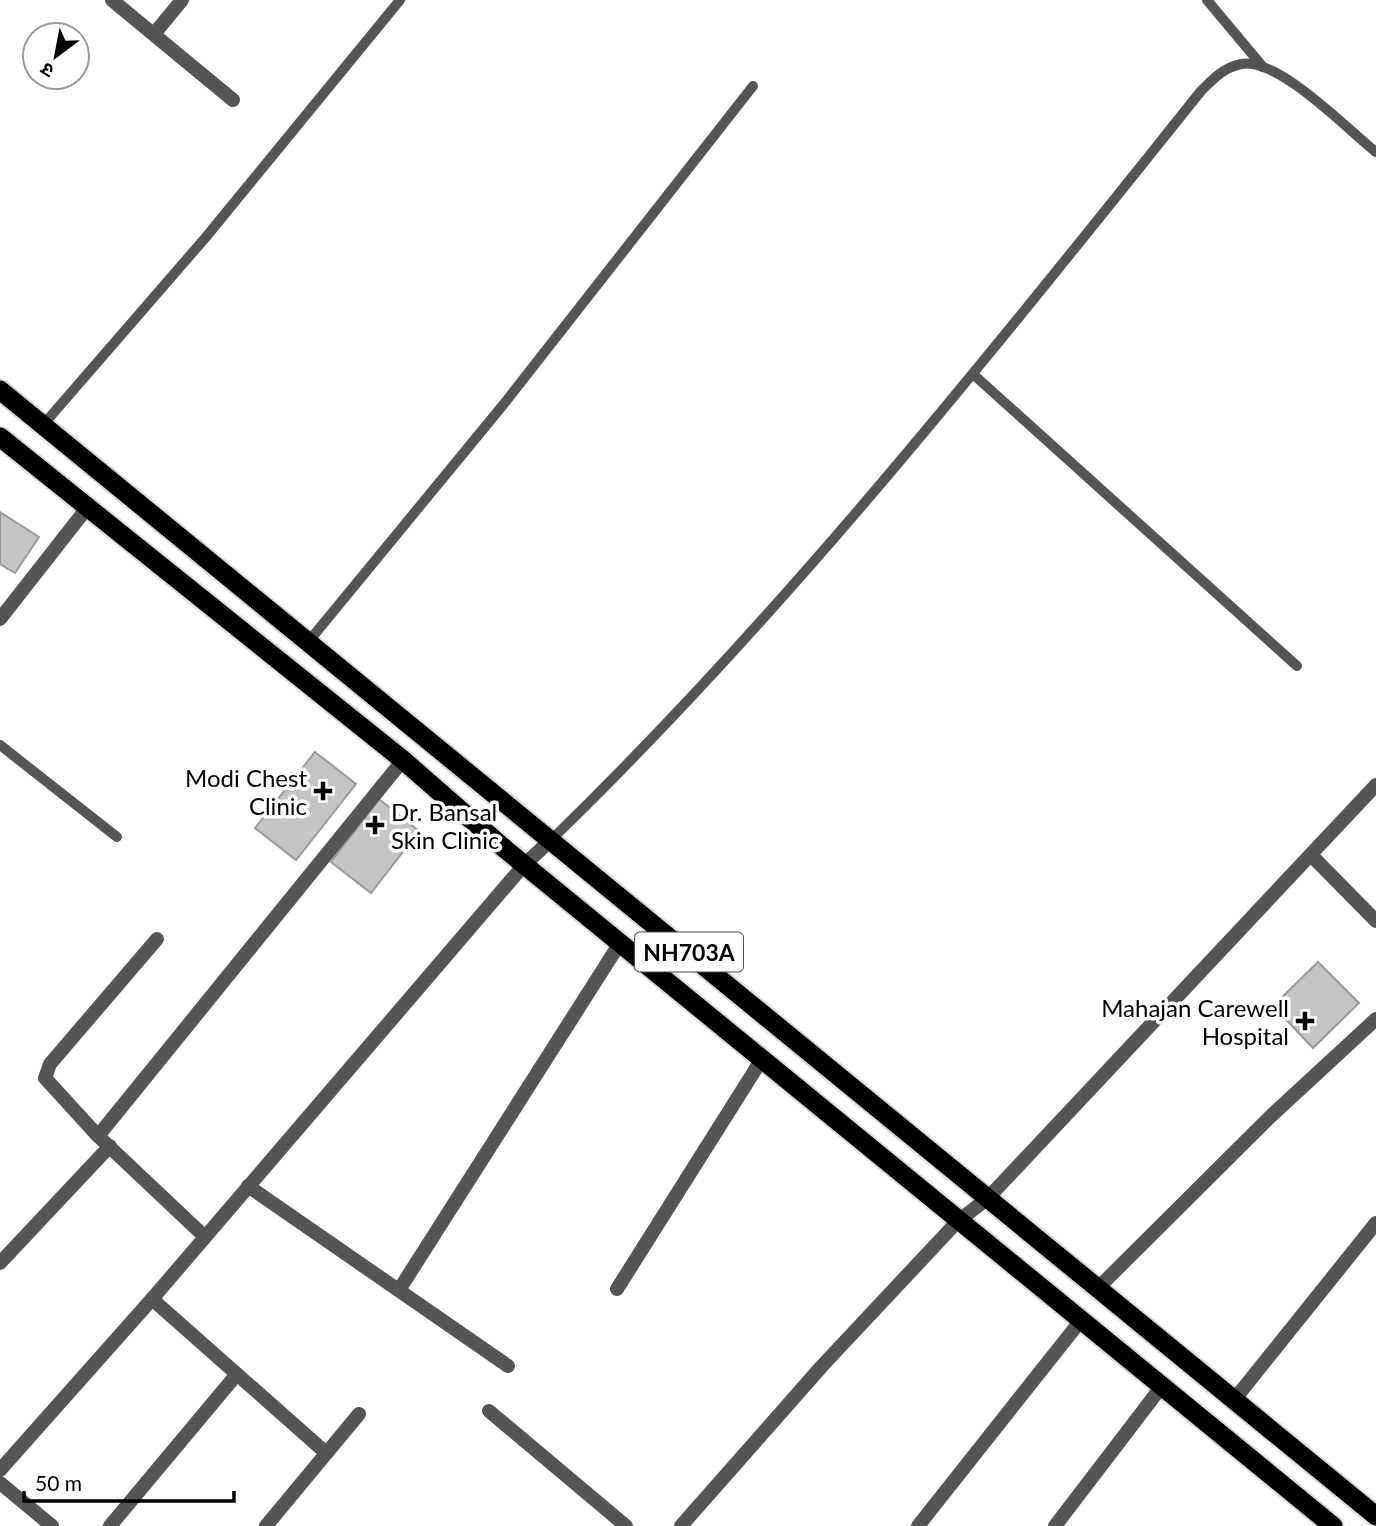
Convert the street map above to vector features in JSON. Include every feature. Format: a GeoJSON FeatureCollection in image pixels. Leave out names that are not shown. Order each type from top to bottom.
{"type":"FeatureCollection","features":[{"type":"Feature","properties":{"kind":"highway","name":"NH703A"},"geometry":{"type":"LineString","coordinates":[[0,390],[552,839],[1376,1517]]}},
{"type":"Feature","properties":{"kind":"highway","name":"NH703A"},"geometry":{"type":"LineString","coordinates":[[0,437],[403,760],[524,865],[957,1222],[1082,1319],[1333,1526]]}},
{"type":"Feature","properties":{"kind":"street"},"geometry":{"type":"LineString","coordinates":[[112,0],[233,100]]}},
{"type":"Feature","properties":{"kind":"street"},"geometry":{"type":"LineString","coordinates":[[154,34],[182,0]]}},
{"type":"Feature","properties":{"kind":"street"},"geometry":{"type":"LineString","coordinates":[[0,619],[87,508]]}},
{"type":"Feature","properties":{"kind":"street"},"geometry":{"type":"LineString","coordinates":[[98,1136],[403,760]]}},
{"type":"Feature","properties":{"kind":"street"},"geometry":{"type":"LineString","coordinates":[[681,1526],[822,1366],[957,1222],[988,1198],[1376,785]]}},
{"type":"Feature","properties":{"kind":"street"},"geometry":{"type":"LineString","coordinates":[[0,1470],[152,1299],[524,865],[552,839]]}},
{"type":"Feature","properties":{"kind":"street"},"geometry":{"type":"LineString","coordinates":[[1311,855],[1376,921]]}},
{"type":"Feature","properties":{"kind":"street"},"geometry":{"type":"LineString","coordinates":[[156,939],[50,1063],[45,1078],[98,1136],[204,1236]]}},
{"type":"Feature","properties":{"kind":"street"},"geometry":{"type":"LineString","coordinates":[[399,1290],[620,943]]}},
{"type":"Feature","properties":{"kind":"street"},"geometry":{"type":"LineString","coordinates":[[1098,1288],[1272,1115],[1376,1019]]}},
{"type":"Feature","properties":{"kind":"street"},"geometry":{"type":"LineString","coordinates":[[617,1289],[762,1059]]}},
{"type":"Feature","properties":{"kind":"street"},"geometry":{"type":"LineString","coordinates":[[0,1263],[110,1146]]}},
{"type":"Feature","properties":{"kind":"street"},"geometry":{"type":"LineString","coordinates":[[248,1186],[508,1366]]}},
{"type":"Feature","properties":{"kind":"street"},"geometry":{"type":"LineString","coordinates":[[1234,1400],[1376,1223]]}},
{"type":"Feature","properties":{"kind":"street"},"geometry":{"type":"LineString","coordinates":[[152,1299],[325,1452]]}},
{"type":"Feature","properties":{"kind":"street"},"geometry":{"type":"LineString","coordinates":[[919,1526],[1082,1319]]}},
{"type":"Feature","properties":{"kind":"street"},"geometry":{"type":"LineString","coordinates":[[110,1526],[237,1374]]}},
{"type":"Feature","properties":{"kind":"street"},"geometry":{"type":"LineString","coordinates":[[1055,1526],[1162,1387]]}},
{"type":"Feature","properties":{"kind":"street"},"geometry":{"type":"LineString","coordinates":[[489,1410],[626,1526]]}},
{"type":"Feature","properties":{"kind":"street"},"geometry":{"type":"LineString","coordinates":[[266,1526],[359,1414]]}},
{"type":"Feature","properties":{"kind":"street"},"geometry":{"type":"LineString","coordinates":[[0,1483],[52,1526]]}},
{"type":"Feature","properties":{"kind":"lane"},"geometry":{"type":"LineString","coordinates":[[43,425],[206,237],[400,0]]}},
{"type":"Feature","properties":{"kind":"lane"},"geometry":{"type":"LineString","coordinates":[[1207,0],[1263,67]]}},
{"type":"Feature","properties":{"kind":"lane"},"geometry":{"type":"LineString","coordinates":[[552,839],[644,749],[974,375],[1200,91],[1224,69],[1244,63],[1263,67],[1283,76],[1376,152]]}},
{"type":"Feature","properties":{"kind":"lane"},"geometry":{"type":"LineString","coordinates":[[309,642],[503,405],[753,86]]}},
{"type":"Feature","properties":{"kind":"lane"},"geometry":{"type":"LineString","coordinates":[[974,375],[1297,666]]}},
{"type":"Feature","properties":{"kind":"lane"},"geometry":{"type":"LineString","coordinates":[[0,745],[117,837]]}},
{"type":"Feature","properties":{"kind":"building"},"geometry":{"type":"Polygon","coordinates":[[[0,512],[39,537],[15,573],[0,564],[0,512]]]}},
{"type":"Feature","properties":{"kind":"building"},"geometry":{"type":"Polygon","coordinates":[[[315,752],[356,784],[296,860],[255,828],[315,752]]]}},
{"type":"Feature","properties":{"kind":"building"},"geometry":{"type":"Polygon","coordinates":[[[379,799],[419,831],[371,893],[331,862],[379,799]]]}},
{"type":"Feature","properties":{"kind":"building"},"geometry":{"type":"Polygon","coordinates":[[[1318,962],[1359,1003],[1313,1048],[1273,1006],[1318,962]]]}},
{"type":"Feature","properties":{"kind":"place","name":"Modi Chest Clinic"},"geometry":{"type":"Point","coordinates":[323,791]}},
{"type":"Feature","properties":{"kind":"place","name":"Dr. Bansal Skin Clinic"},"geometry":{"type":"Point","coordinates":[375,825]}},
{"type":"Feature","properties":{"kind":"place","name":"Mahajan Carewell Hospital"},"geometry":{"type":"Point","coordinates":[1305,1021]}}]}
